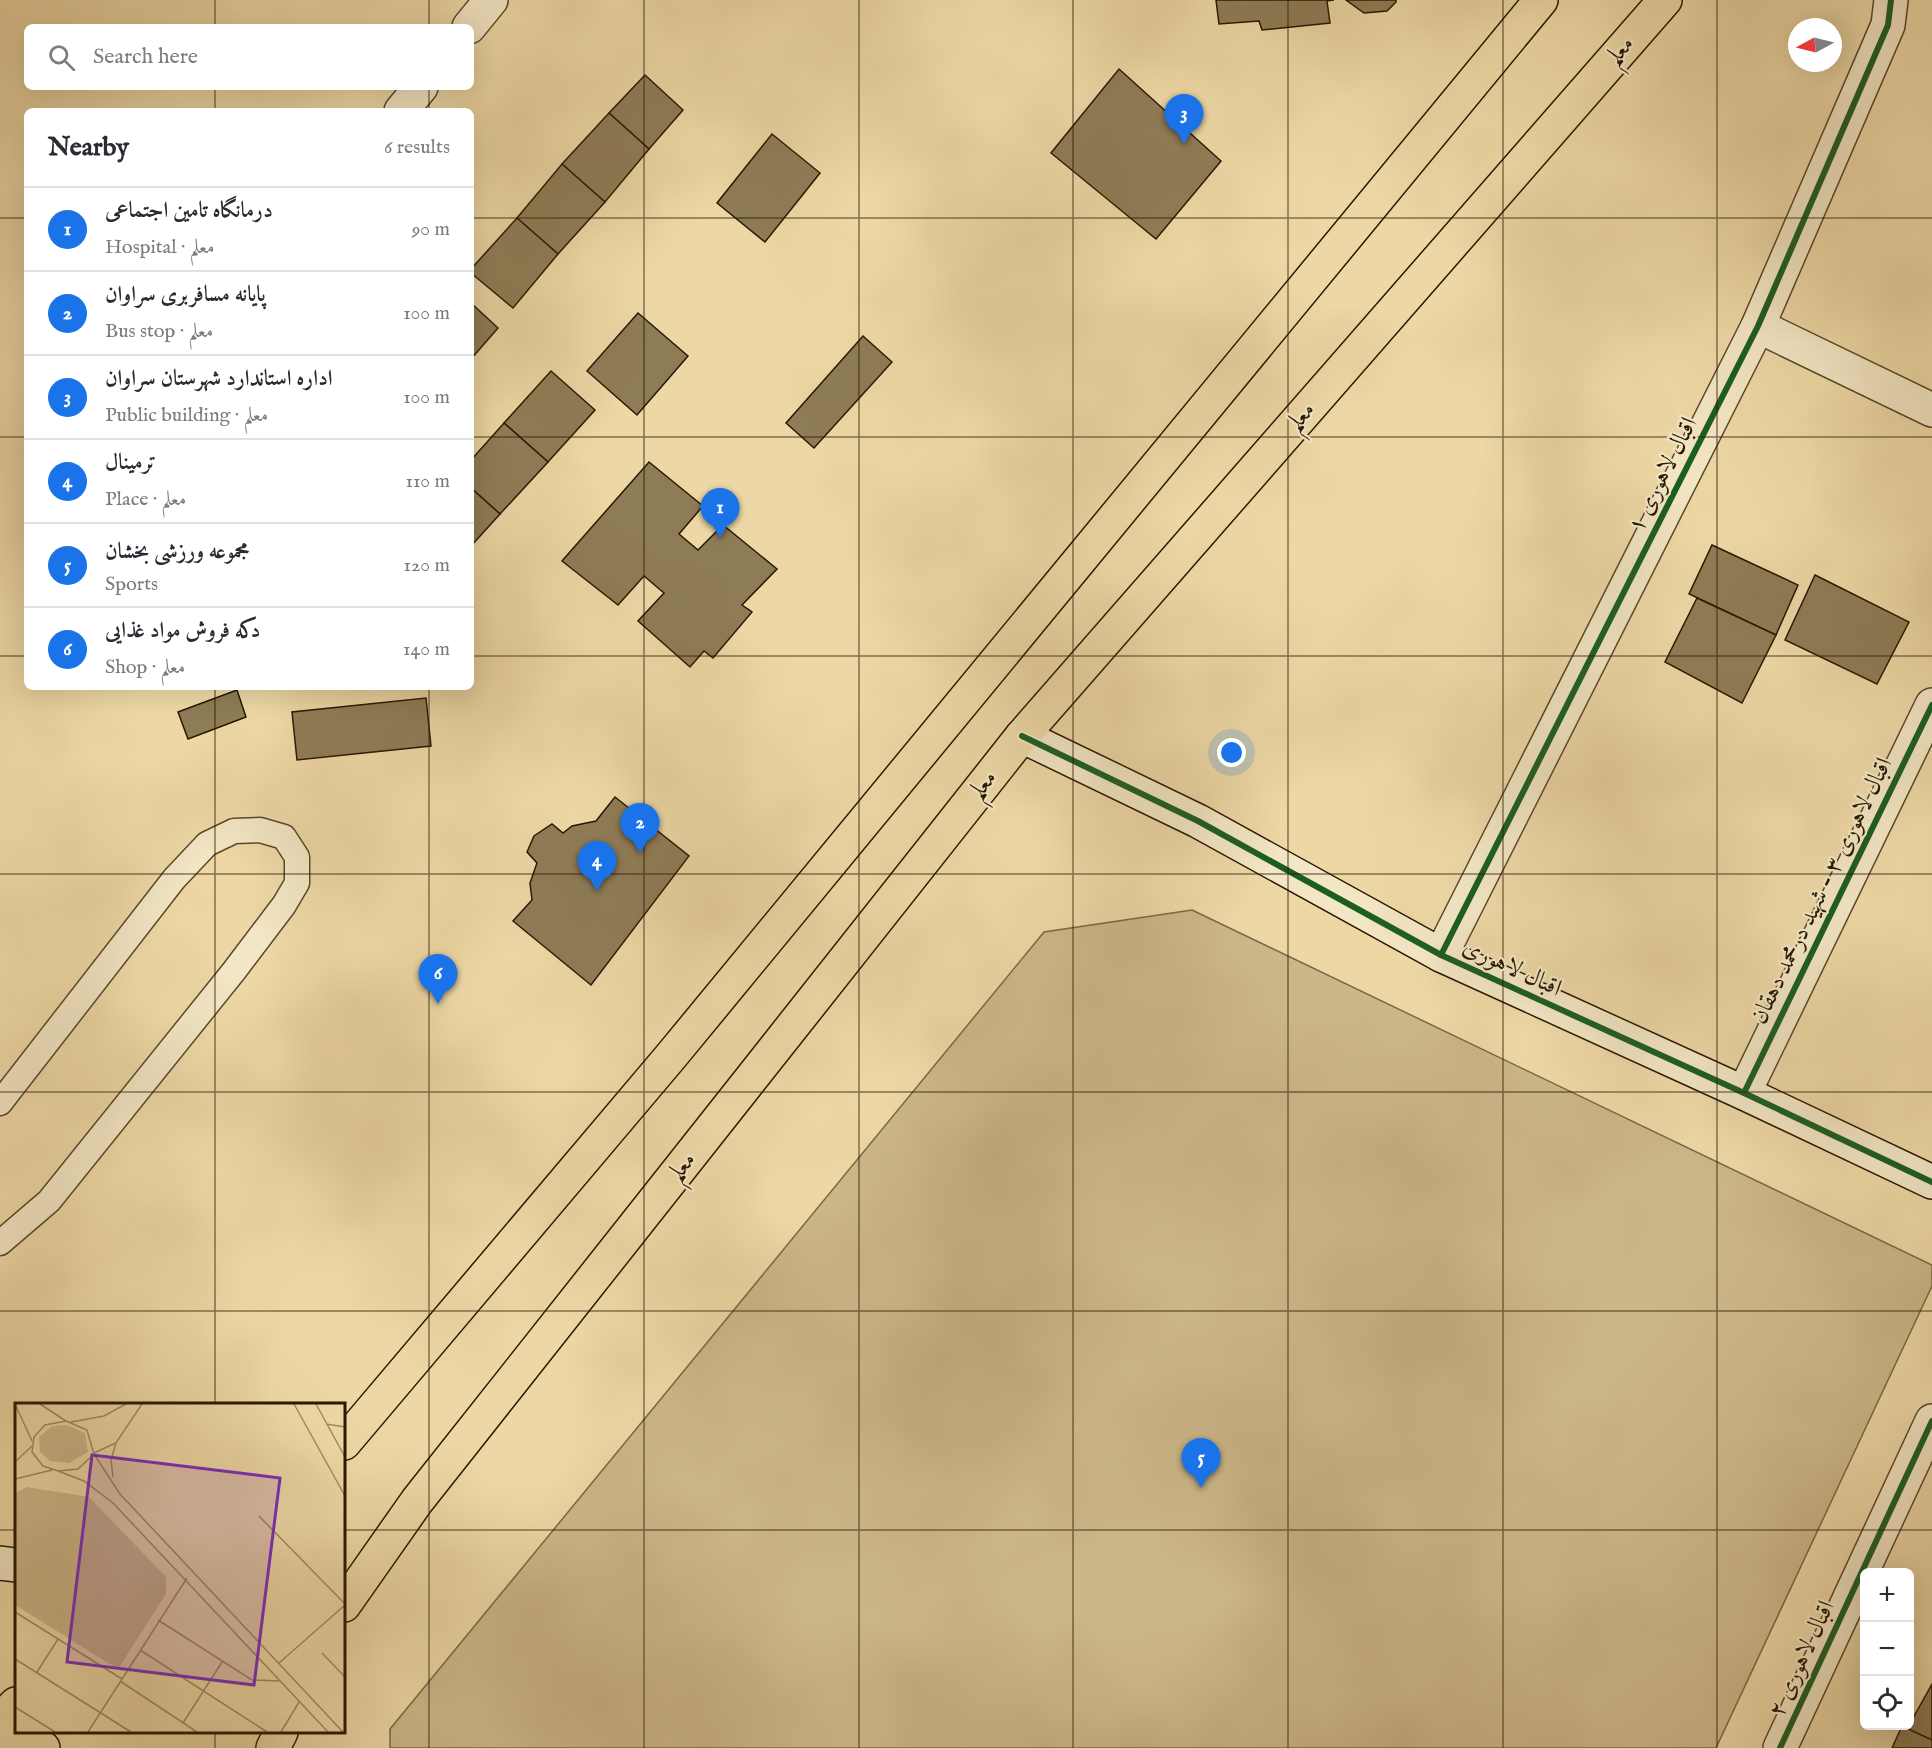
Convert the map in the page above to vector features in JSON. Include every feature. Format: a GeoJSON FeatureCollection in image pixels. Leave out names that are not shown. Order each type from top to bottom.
{"type":"FeatureCollection","features":[{"type":"Feature","properties":{"kind":"main road"},"geometry":{"type":"LineString","coordinates":[[345,1442],[672,1055],[1541,0]]}},
{"type":"Feature","properties":{"kind":"main road","name":"معلم"},"geometry":{"type":"LineString","coordinates":[[345,1604],[425,1492],[1022,736],[1665,0]]}},
{"type":"Feature","properties":{"kind":"main road"},"geometry":{"type":"LineString","coordinates":[[0,1720],[15,1705]]}},
{"type":"Feature","properties":{"kind":"main road"},"geometry":{"type":"LineString","coordinates":[[0,1731],[43,1748]]}},
{"type":"Feature","properties":{"kind":"main road"},"geometry":{"type":"LineString","coordinates":[[273,1748],[280,1733]]}},
{"type":"Feature","properties":{"kind":"street"},"geometry":{"type":"LineString","coordinates":[[471,24],[491,0]]}},
{"type":"Feature","properties":{"kind":"street","name":"اقبال لاهوری ۱"},"geometry":{"type":"LineString","coordinates":[[1441,955],[1758,326],[1888,25],[1891,0]]}},
{"type":"Feature","properties":{"kind":"street"},"geometry":{"type":"LineString","coordinates":[[404,108],[419,90]]}},
{"type":"Feature","properties":{"kind":"street"},"geometry":{"type":"LineString","coordinates":[[1758,326],[1932,410]]}},
{"type":"Feature","properties":{"kind":"street","name":"اقبال لاهوری ۳ - شهید درمحمد دهقان"},"geometry":{"type":"LineString","coordinates":[[1744,1093],[1932,705]]}},
{"type":"Feature","properties":{"kind":"street","name":"اقبال لاهوری"},"geometry":{"type":"LineString","coordinates":[[1022,736],[1198,820],[1441,955],[1744,1093],[1932,1182]]}},
{"type":"Feature","properties":{"kind":"street","name":"اقبال لاهوری ۲"},"geometry":{"type":"LineString","coordinates":[[1780,1748],[1932,1422]]}},
{"type":"Feature","properties":{"kind":"street"},"geometry":{"type":"LineString","coordinates":[[0,1563],[15,1565]]}},
{"type":"Feature","properties":{"kind":"lane"},"geometry":{"type":"LineString","coordinates":[[0,1103],[174,879],[207,844],[234,831],[260,830],[284,837],[297,857],[297,883],[284,905],[49,1200],[0,1244]]}},
{"type":"Feature","properties":{"kind":"shaded area"},"geometry":{"type":"Polygon","coordinates":[[[1192,910],[1932,1265],[1932,1286],[1716,1748],[390,1748],[390,1729],[1044,932],[1192,910]]]}},
{"type":"Feature","properties":{"kind":"building"},"geometry":{"type":"Polygon","coordinates":[[[1216,0],[1334,0],[1327,1],[1330,23],[1262,30],[1259,21],[1219,24],[1216,0]]]}},
{"type":"Feature","properties":{"kind":"building"},"geometry":{"type":"Polygon","coordinates":[[[1346,0],[1396,0],[1396,2],[1387,11],[1364,13],[1346,0]]]}},
{"type":"Feature","properties":{"kind":"building"},"geometry":{"type":"Polygon","coordinates":[[[1119,69],[1221,161],[1156,239],[1051,153],[1119,69]]]}},
{"type":"Feature","properties":{"kind":"building"},"geometry":{"type":"Polygon","coordinates":[[[645,75],[683,110],[649,149],[609,113],[645,75]]]}},
{"type":"Feature","properties":{"kind":"building"},"geometry":{"type":"Polygon","coordinates":[[[609,113],[649,149],[605,202],[562,164],[609,113]]]}},
{"type":"Feature","properties":{"kind":"building"},"geometry":{"type":"Polygon","coordinates":[[[772,134],[820,173],[765,242],[717,203],[772,134]]]}},
{"type":"Feature","properties":{"kind":"building"},"geometry":{"type":"Polygon","coordinates":[[[562,164],[605,202],[558,254],[517,218],[562,164]]]}},
{"type":"Feature","properties":{"kind":"building"},"geometry":{"type":"Polygon","coordinates":[[[517,218],[558,254],[513,308],[474,276],[474,266],[517,218]]]}},
{"type":"Feature","properties":{"kind":"building"},"geometry":{"type":"Polygon","coordinates":[[[474,306],[498,328],[474,356],[474,306]]]}},
{"type":"Feature","properties":{"kind":"building"},"geometry":{"type":"Polygon","coordinates":[[[638,313],[688,356],[637,415],[587,371],[638,313]]]}},
{"type":"Feature","properties":{"kind":"building"},"geometry":{"type":"Polygon","coordinates":[[[863,336],[892,362],[814,448],[786,423],[863,336]]]}},
{"type":"Feature","properties":{"kind":"building"},"geometry":{"type":"Polygon","coordinates":[[[551,371],[595,410],[548,462],[504,423],[551,371]]]}},
{"type":"Feature","properties":{"kind":"building"},"geometry":{"type":"Polygon","coordinates":[[[504,423],[548,462],[500,514],[474,491],[474,457],[504,423]]]}},
{"type":"Feature","properties":{"kind":"building"},"geometry":{"type":"Polygon","coordinates":[[[649,462],[703,506],[679,534],[698,550],[723,525],[777,569],[742,605],[752,612],[713,658],[704,651],[690,667],[638,621],[664,593],[644,576],[618,605],[562,561],[649,462]]]}},
{"type":"Feature","properties":{"kind":"building"},"geometry":{"type":"Polygon","coordinates":[[[474,491],[500,514],[474,543],[474,491]]]}},
{"type":"Feature","properties":{"kind":"building"},"geometry":{"type":"Polygon","coordinates":[[[1712,545],[1798,585],[1776,635],[1689,594],[1712,545]]]}},
{"type":"Feature","properties":{"kind":"building"},"geometry":{"type":"Polygon","coordinates":[[[1815,575],[1909,622],[1877,684],[1785,640],[1815,575]]]}},
{"type":"Feature","properties":{"kind":"building"},"geometry":{"type":"Polygon","coordinates":[[[1697,598],[1776,635],[1742,703],[1665,662],[1697,598]]]}},
{"type":"Feature","properties":{"kind":"building"},"geometry":{"type":"Polygon","coordinates":[[[237,690],[246,717],[188,739],[178,712],[237,690]]]}},
{"type":"Feature","properties":{"kind":"building"},"geometry":{"type":"Polygon","coordinates":[[[426,698],[431,746],[297,760],[292,712],[426,698]]]}},
{"type":"Feature","properties":{"kind":"building"},"geometry":{"type":"Polygon","coordinates":[[[615,797],[689,856],[591,985],[513,921],[532,900],[530,883],[537,863],[527,852],[534,836],[552,824],[563,833],[572,826],[596,821],[615,797]]]}},
{"type":"Feature","properties":{"kind":"building"},"geometry":{"type":"Polygon","coordinates":[[[1932,1684],[1932,1740],[1909,1730],[1914,1730],[1914,1716],[1932,1684]]]}},
{"type":"Feature","properties":{"kind":"building"},"geometry":{"type":"Polygon","coordinates":[[[1900,1730],[1911,1730],[1932,1740],[1932,1748],[1892,1748],[1900,1730]]]}},
{"type":"Feature","properties":{"kind":"cycle path"},"geometry":{"type":"LineString","coordinates":[[1441,955],[1758,326],[1888,25],[1891,0]]}},
{"type":"Feature","properties":{"kind":"cycle path"},"geometry":{"type":"LineString","coordinates":[[1744,1093],[1932,705]]}},
{"type":"Feature","properties":{"kind":"cycle path"},"geometry":{"type":"LineString","coordinates":[[1022,736],[1198,821],[1441,955],[1744,1093],[1932,1182]]}},
{"type":"Feature","properties":{"kind":"cycle path"},"geometry":{"type":"LineString","coordinates":[[1780,1748],[1932,1421]]}},
{"type":"Feature","properties":{"kind":"place","name":"اداره استاندارد شهرستان سراوان"},"geometry":{"type":"Point","coordinates":[1184,144]}},
{"type":"Feature","properties":{"kind":"place","name":"درمانگاه تامین اجتماعی"},"geometry":{"type":"Point","coordinates":[720,538]}},
{"type":"Feature","properties":{"kind":"place","name":"پایانه مسافربری سراوان"},"geometry":{"type":"Point","coordinates":[640,853]}},
{"type":"Feature","properties":{"kind":"place","name":"ترمینال"},"geometry":{"type":"Point","coordinates":[597,891]}},
{"type":"Feature","properties":{"kind":"place","name":"دکه فروش مواد غذایی"},"geometry":{"type":"Point","coordinates":[438,1004]}},
{"type":"Feature","properties":{"kind":"place","name":"مجموعه ورزشی بخشان"},"geometry":{"type":"Point","coordinates":[1201,1488]}}]}
